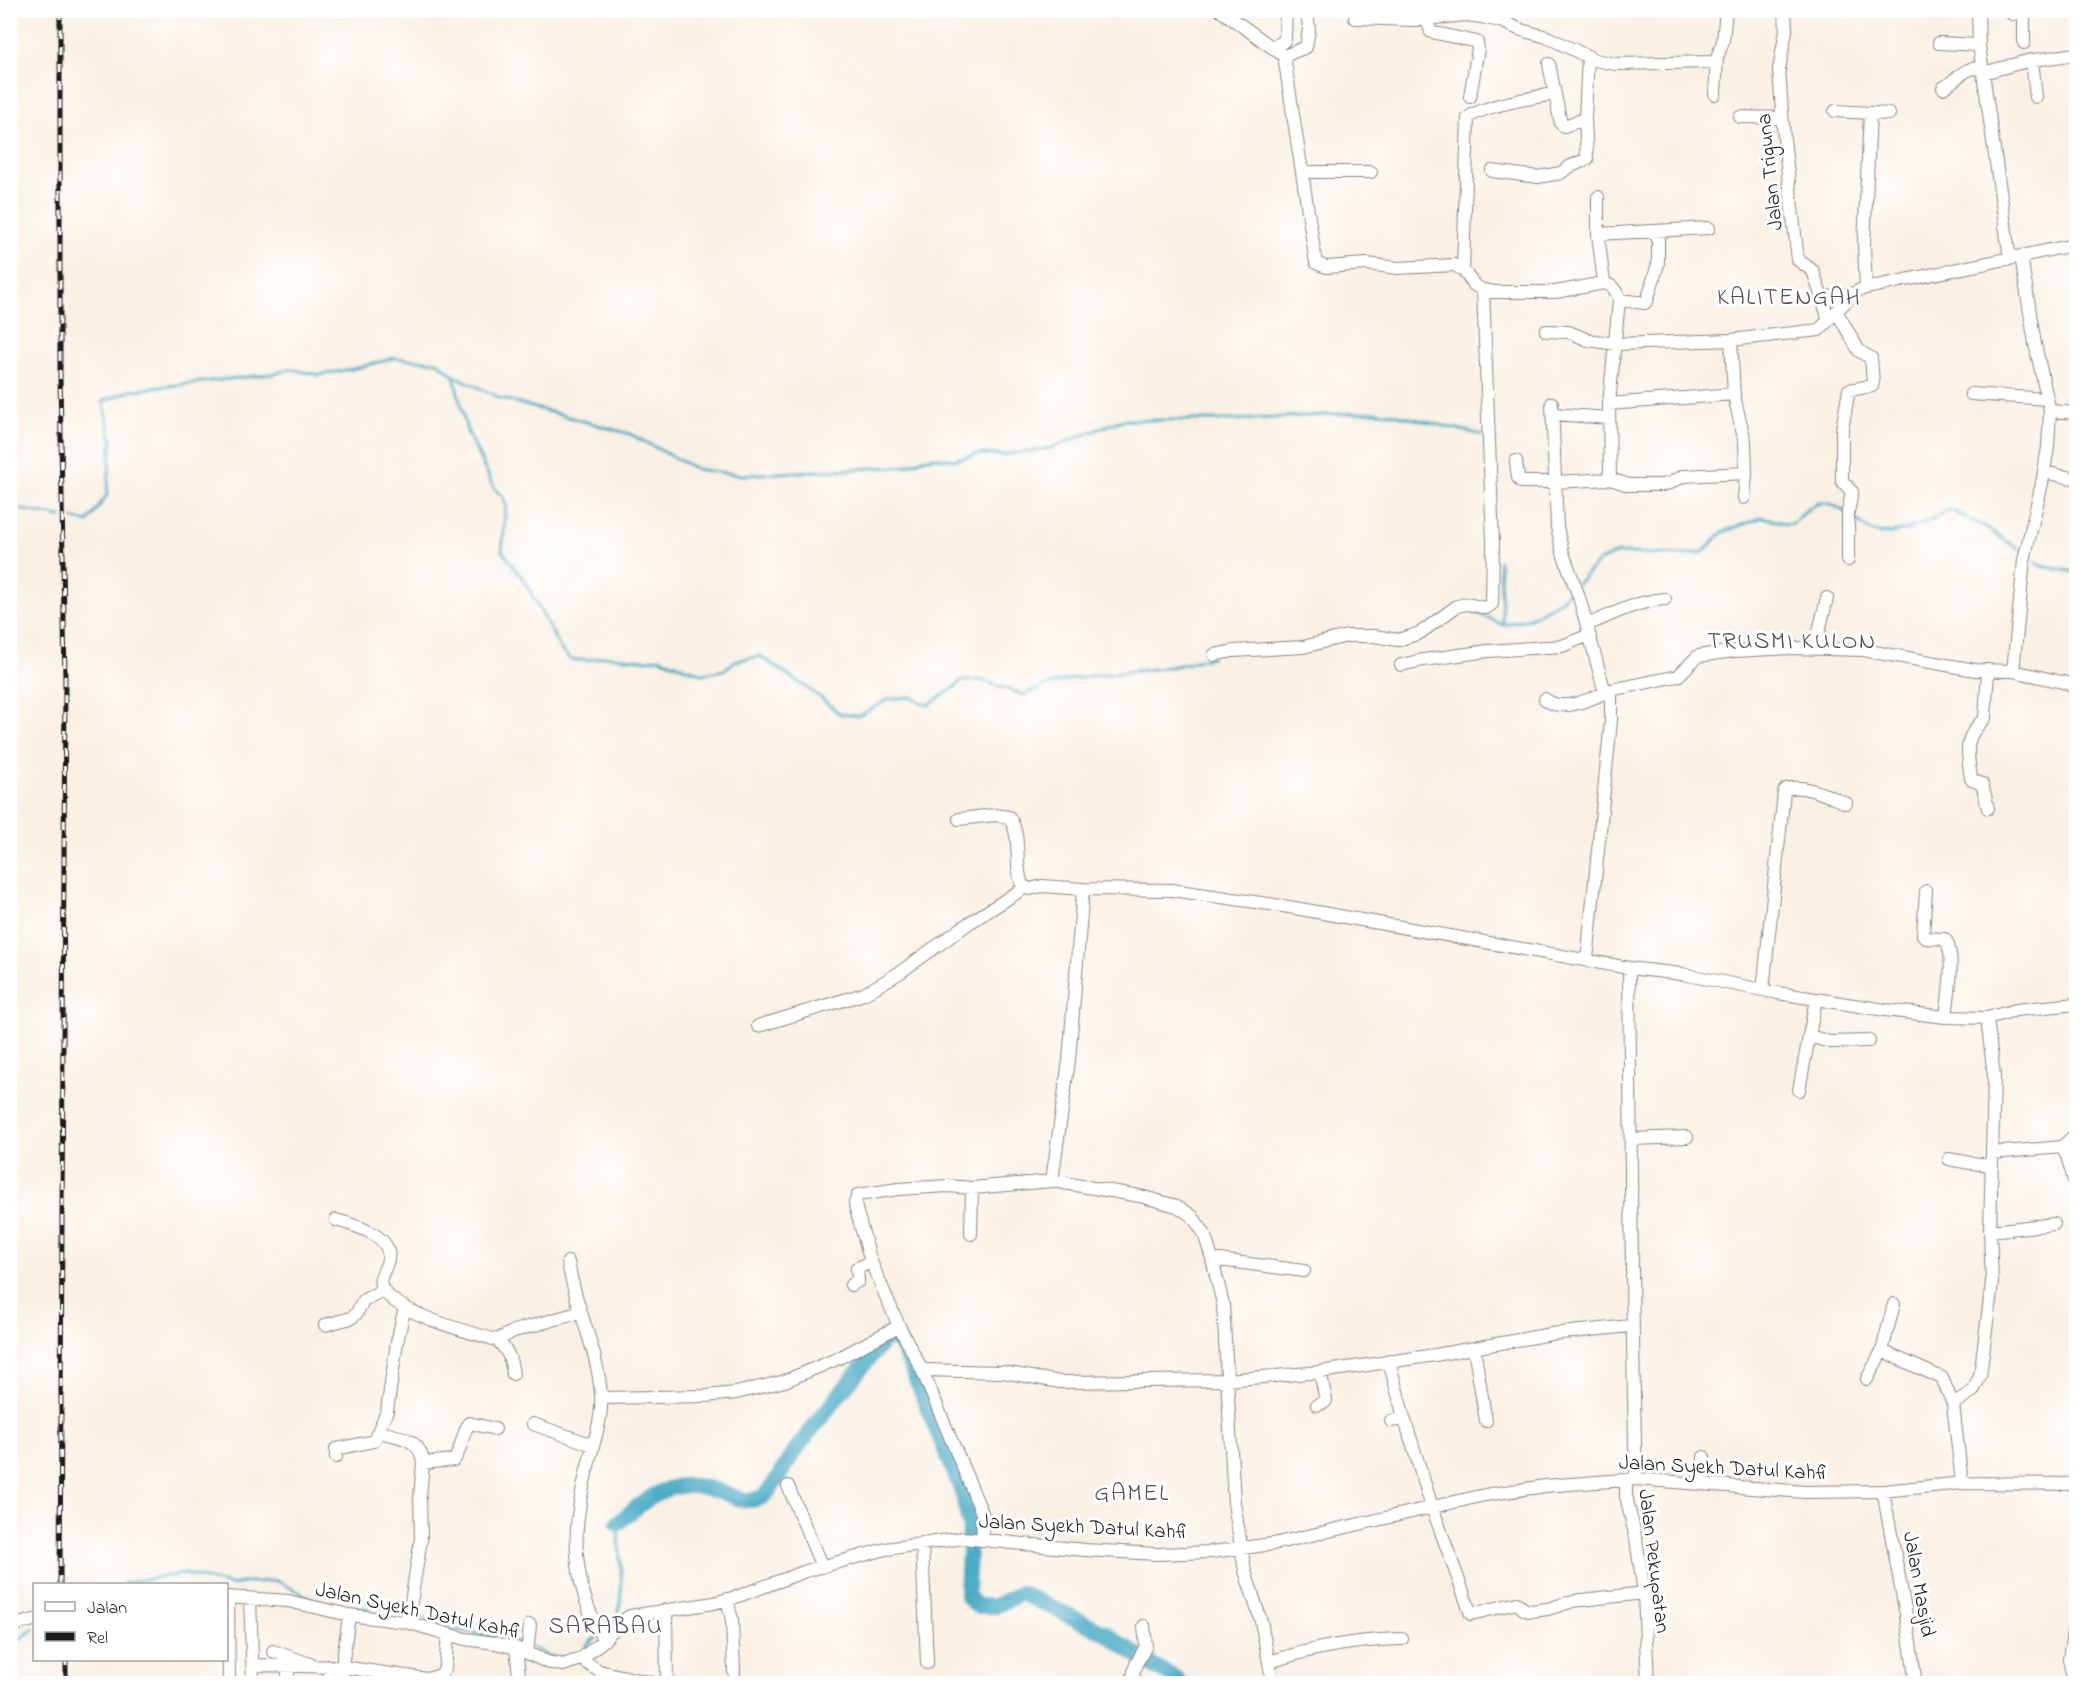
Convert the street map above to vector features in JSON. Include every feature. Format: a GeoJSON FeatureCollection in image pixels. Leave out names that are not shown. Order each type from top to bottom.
{"type":"FeatureCollection","features":[{"type":"Feature","properties":{"kind":"street"},"geometry":{"type":"LineString","coordinates":[[1220,10],[1284,56],[1316,263],[1326,267],[1366,264],[1405,268],[1448,265],[1463,270],[1474,285],[1483,290],[1556,292],[1604,283],[1611,286],[1619,300],[1609,404],[1610,479]]}},
{"type":"Feature","properties":{"kind":"street"},"geometry":{"type":"LineString","coordinates":[[1272,47],[1285,39],[1286,10]]}},
{"type":"Feature","properties":{"kind":"street"},"geometry":{"type":"LineString","coordinates":[[1284,56],[1306,47],[1307,10]]}},
{"type":"Feature","properties":{"kind":"street"},"geometry":{"type":"LineString","coordinates":[[1715,94],[1716,62],[1723,41],[1726,10]]}},
{"type":"Feature","properties":{"kind":"street","name":"Jalan Triguna"},"geometry":{"type":"LineString","coordinates":[[1785,10],[1786,30],[1779,70],[1798,261],[1813,271],[1821,298],[1859,351],[1871,358],[1872,386],[1851,389],[1848,393],[1842,429],[1842,477],[1844,484],[1852,492],[1848,560]]}},
{"type":"Feature","properties":{"kind":"street"},"geometry":{"type":"LineString","coordinates":[[1978,10],[1979,45],[2016,258],[2049,405],[2048,447],[2025,555],[2013,670]]}},
{"type":"Feature","properties":{"kind":"street"},"geometry":{"type":"LineString","coordinates":[[2009,10],[2012,14],[2022,12],[2024,14],[2024,43]]}},
{"type":"Feature","properties":{"kind":"street"},"geometry":{"type":"LineString","coordinates":[[1355,18],[1427,19],[1466,15],[1503,16],[1521,30],[1547,37],[1594,60],[1615,64],[1716,62]]}},
{"type":"Feature","properties":{"kind":"street"},"geometry":{"type":"LineString","coordinates":[[1427,19],[1431,32],[1477,42],[1470,98]]}},
{"type":"Feature","properties":{"kind":"street"},"geometry":{"type":"LineString","coordinates":[[1939,43],[1979,45]]}},
{"type":"Feature","properties":{"kind":"street"},"geometry":{"type":"LineString","coordinates":[[1943,88],[1968,70],[1977,67],[1983,71],[2032,60],[2076,54]]}},
{"type":"Feature","properties":{"kind":"street"},"geometry":{"type":"LineString","coordinates":[[1492,171],[1538,177],[1562,173],[1588,157],[1585,120],[1588,56]]}},
{"type":"Feature","properties":{"kind":"street"},"geometry":{"type":"LineString","coordinates":[[2032,60],[2036,97]]}},
{"type":"Feature","properties":{"kind":"street"},"geometry":{"type":"LineString","coordinates":[[1549,64],[1562,125],[1585,120]]}},
{"type":"Feature","properties":{"kind":"street"},"geometry":{"type":"LineString","coordinates":[[1463,270],[1468,118],[1473,114],[1504,104],[1554,94]]}},
{"type":"Feature","properties":{"kind":"street"},"geometry":{"type":"LineString","coordinates":[[1835,111],[1889,114]]}},
{"type":"Feature","properties":{"kind":"street"},"geometry":{"type":"LineString","coordinates":[[1546,331],[1569,332],[1588,340],[1616,344],[1731,340],[1819,330],[1860,291],[1870,113]]}},
{"type":"Feature","properties":{"kind":"street"},"geometry":{"type":"LineString","coordinates":[[1740,117],[1782,118]]}},
{"type":"Feature","properties":{"kind":"street"},"geometry":{"type":"LineString","coordinates":[[1302,172],[1371,172]]}},
{"type":"Feature","properties":{"kind":"street"},"geometry":{"type":"LineString","coordinates":[[1598,197],[1598,234],[1604,283]]}},
{"type":"Feature","properties":{"kind":"street"},"geometry":{"type":"LineString","coordinates":[[1598,234],[1709,228]]}},
{"type":"Feature","properties":{"kind":"street"},"geometry":{"type":"LineString","coordinates":[[1619,300],[1647,301],[1658,264],[1658,231]]}},
{"type":"Feature","properties":{"kind":"street"},"geometry":{"type":"LineString","coordinates":[[1821,298],[2076,246]]}},
{"type":"Feature","properties":{"kind":"street"},"geometry":{"type":"LineString","coordinates":[[1214,655],[1233,651],[1303,647],[1347,636],[1374,636],[1398,640],[1425,630],[1457,606],[1467,604],[1486,608],[1492,604],[1493,543],[1483,290]]}},
{"type":"Feature","properties":{"kind":"street"},"geometry":{"type":"LineString","coordinates":[[1731,340],[1734,394],[1745,442],[1744,498]]}},
{"type":"Feature","properties":{"kind":"street"},"geometry":{"type":"LineString","coordinates":[[1609,404],[1734,394]]}},
{"type":"Feature","properties":{"kind":"street"},"geometry":{"type":"LineString","coordinates":[[1971,394],[2049,405],[2076,413]]}},
{"type":"Feature","properties":{"kind":"street"},"geometry":{"type":"LineString","coordinates":[[1609,418],[1553,408],[1557,527],[1602,683],[1604,689],[1611,690]]}},
{"type":"Feature","properties":{"kind":"street"},"geometry":{"type":"LineString","coordinates":[[1516,461],[1518,478],[1521,482],[1555,483],[1610,479],[1629,485],[1662,485],[1683,476],[1746,473]]}},
{"type":"Feature","properties":{"kind":"street"},"geometry":{"type":"LineString","coordinates":[[2044,472],[2076,479]]}},
{"type":"Feature","properties":{"kind":"street"},"geometry":{"type":"LineString","coordinates":[[1815,648],[1827,598]]}},
{"type":"Feature","properties":{"kind":"street"},"geometry":{"type":"LineString","coordinates":[[1401,665],[1488,651],[1562,646],[1634,605],[1665,599]]}},
{"type":"Feature","properties":{"kind":"street"},"geometry":{"type":"LineString","coordinates":[[1545,699],[1554,704],[1567,705],[1611,690],[1678,676],[1698,656],[1734,651],[1815,648],[1863,650],[1975,670],[2013,670],[2067,683],[2076,689]]}},
{"type":"Feature","properties":{"kind":"street"},"geometry":{"type":"LineString","coordinates":[[1988,670],[1985,718],[1974,728],[1966,745],[1971,778],[1982,784],[1988,808]]}},
{"type":"Feature","properties":{"kind":"street"},"geometry":{"type":"LineString","coordinates":[[1587,960],[1611,721],[1611,690]]}},
{"type":"Feature","properties":{"kind":"street"},"geometry":{"type":"LineString","coordinates":[[1763,990],[1784,792],[1790,788],[1809,790],[1846,803]]}},
{"type":"Feature","properties":{"kind":"street"},"geometry":{"type":"LineString","coordinates":[[959,819],[995,815],[1009,817],[1012,821],[1017,850],[1020,881],[1023,887],[1029,889],[1042,886],[1172,890],[1289,907],[1816,999],[1946,1017],[1987,1018],[2016,1010],[2076,1004]]}},
{"type":"Feature","properties":{"kind":"street"},"geometry":{"type":"LineString","coordinates":[[758,1026],[864,994],[1026,887]]}},
{"type":"Feature","properties":{"kind":"street"},"geometry":{"type":"LineString","coordinates":[[1052,1182],[1070,1060],[1083,889]]}},
{"type":"Feature","properties":{"kind":"street"},"geometry":{"type":"LineString","coordinates":[[1926,891],[1923,935],[1926,938],[1945,939],[1949,951],[1950,976],[1946,1017]]}},
{"type":"Feature","properties":{"kind":"street","name":"Jalan Pekupatan"},"geometry":{"type":"LineString","coordinates":[[1629,968],[1633,1232],[1631,1479],[1626,1496],[1636,1539],[1644,1593],[1648,1683]]}},
{"type":"Feature","properties":{"kind":"street"},"geometry":{"type":"LineString","coordinates":[[1799,1090],[1816,999]]}},
{"type":"Feature","properties":{"kind":"street"},"geometry":{"type":"LineString","coordinates":[[1953,1404],[1973,1391],[1980,1376],[1988,1330],[1992,1282],[1990,1231],[1994,1076],[1987,1018]]}},
{"type":"Feature","properties":{"kind":"street"},"geometry":{"type":"LineString","coordinates":[[1809,1036],[1830,1042],[1869,1041]]}},
{"type":"Feature","properties":{"kind":"street"},"geometry":{"type":"LineString","coordinates":[[2062,1147],[2076,1134]]}},
{"type":"Feature","properties":{"kind":"street"},"geometry":{"type":"LineString","coordinates":[[1631,1139],[1687,1137]]}},
{"type":"Feature","properties":{"kind":"street"},"geometry":{"type":"LineString","coordinates":[[1949,1159],[1970,1164],[2055,1146],[2062,1147]]}},
{"type":"Feature","properties":{"kind":"street"},"geometry":{"type":"LineString","coordinates":[[2062,1147],[2076,1187]]}},
{"type":"Feature","properties":{"kind":"street"},"geometry":{"type":"LineString","coordinates":[[982,1540],[982,1513],[922,1370],[899,1326],[871,1262],[856,1209],[855,1203],[858,1196],[898,1189],[948,1186],[972,1188],[1052,1182],[1140,1196],[1177,1206],[1192,1216],[1204,1233],[1223,1304],[1232,1473],[1241,1549],[1245,1571],[1261,1621],[1274,1683]]}},
{"type":"Feature","properties":{"kind":"street"},"geometry":{"type":"LineString","coordinates":[[971,1234],[972,1188]]}},
{"type":"Feature","properties":{"kind":"street"},"geometry":{"type":"LineString","coordinates":[[336,1220],[374,1233],[387,1246],[387,1264],[381,1274],[383,1290],[405,1307],[440,1323],[497,1340],[506,1349],[513,1374]]}},
{"type":"Feature","properties":{"kind":"street"},"geometry":{"type":"LineString","coordinates":[[1990,1231],[2054,1224]]}},
{"type":"Feature","properties":{"kind":"street"},"geometry":{"type":"LineString","coordinates":[[1212,1259],[1305,1271]]}},
{"type":"Feature","properties":{"kind":"street"},"geometry":{"type":"LineString","coordinates":[[568,1262],[572,1284],[592,1348],[602,1398],[598,1428],[581,1491],[576,1521],[576,1554],[583,1590],[592,1619],[602,1636]]}},
{"type":"Feature","properties":{"kind":"street"},"geometry":{"type":"LineString","coordinates":[[850,1285],[858,1281],[857,1268],[871,1262]]}},
{"type":"Feature","properties":{"kind":"street"},"geometry":{"type":"LineString","coordinates":[[325,1325],[351,1318],[356,1314],[364,1299],[383,1290]]}},
{"type":"Feature","properties":{"kind":"street"},"geometry":{"type":"LineString","coordinates":[[1867,1379],[1882,1351],[1894,1304]]}},
{"type":"Feature","properties":{"kind":"street"},"geometry":{"type":"LineString","coordinates":[[336,1458],[336,1449],[373,1443],[387,1411],[397,1342],[405,1307]]}},
{"type":"Feature","properties":{"kind":"street"},"geometry":{"type":"LineString","coordinates":[[497,1340],[514,1331],[581,1312]]}},
{"type":"Feature","properties":{"kind":"street"},"geometry":{"type":"LineString","coordinates":[[602,1398],[706,1396],[785,1381],[839,1358],[899,1326]]}},
{"type":"Feature","properties":{"kind":"street"},"geometry":{"type":"LineString","coordinates":[[922,1370],[1002,1372],[1060,1382],[1228,1380],[1320,1372],[1551,1334],[1631,1326]]}},
{"type":"Feature","properties":{"kind":"street"},"geometry":{"type":"LineString","coordinates":[[1474,1348],[1486,1421]]}},
{"type":"Feature","properties":{"kind":"street"},"geometry":{"type":"LineString","coordinates":[[1882,1351],[1942,1378],[1953,1404],[1962,1483]]}},
{"type":"Feature","properties":{"kind":"street"},"geometry":{"type":"LineString","coordinates":[[1389,1360],[1398,1420],[1469,1612],[1472,1614],[1517,1603],[1525,1610],[1531,1611],[1548,1609],[1573,1601],[1644,1593]]}},
{"type":"Feature","properties":{"kind":"street"},"geometry":{"type":"LineString","coordinates":[[1317,1405],[1326,1401],[1320,1372]]}},
{"type":"Feature","properties":{"kind":"street"},"geometry":{"type":"LineString","coordinates":[[423,1463],[454,1461],[469,1423],[495,1429]]}},
{"type":"Feature","properties":{"kind":"street"},"geometry":{"type":"LineString","coordinates":[[533,1424],[593,1445]]}},
{"type":"Feature","properties":{"kind":"street"},"geometry":{"type":"LineString","coordinates":[[378,1431],[396,1436],[419,1447],[422,1454],[421,1539],[408,1615]]}},
{"type":"Feature","properties":{"kind":"street"},"geometry":{"type":"LineString","coordinates":[[1703,1484],[1704,1457]]}},
{"type":"Feature","properties":{"kind":"street","name":"Jalan Syekh Datul Kahfi"},"geometry":{"type":"LineString","coordinates":[[228,1597],[288,1601],[349,1616],[408,1615],[448,1634],[465,1639],[525,1647],[555,1665],[563,1665],[581,1659],[602,1636],[630,1616],[727,1599],[822,1567],[886,1549],[922,1542],[963,1538],[1085,1550],[1157,1554],[1241,1549],[1273,1544],[1485,1495],[1631,1479],[1805,1492],[1883,1491],[1962,1483],[2076,1484]]}},
{"type":"Feature","properties":{"kind":"street"},"geometry":{"type":"LineString","coordinates":[[788,1486],[822,1567]]}},
{"type":"Feature","properties":{"kind":"street","name":"Jalan Masjid"},"geometry":{"type":"LineString","coordinates":[[1883,1491],[1916,1683]]}},
{"type":"Feature","properties":{"kind":"street"},"geometry":{"type":"LineString","coordinates":[[922,1542],[927,1663]]}},
{"type":"Feature","properties":{"kind":"street"},"geometry":{"type":"LineString","coordinates":[[250,1598],[253,1683]]}},
{"type":"Feature","properties":{"kind":"street"},"geometry":{"type":"LineString","coordinates":[[727,1599],[732,1620],[734,1672]]}},
{"type":"Feature","properties":{"kind":"street"},"geometry":{"type":"LineString","coordinates":[[666,1610],[667,1683]]}},
{"type":"Feature","properties":{"kind":"street"},"geometry":{"type":"LineString","coordinates":[[2074,1683],[2076,1611]]}},
{"type":"Feature","properties":{"kind":"street"},"geometry":{"type":"LineString","coordinates":[[330,1683],[349,1616]]}},
{"type":"Feature","properties":{"kind":"street"},"geometry":{"type":"LineString","coordinates":[[10,1626],[33,1621]]}},
{"type":"Feature","properties":{"kind":"street"},"geometry":{"type":"LineString","coordinates":[[520,1683],[530,1625]]}},
{"type":"Feature","properties":{"kind":"street"},"geometry":{"type":"LineString","coordinates":[[1131,1683],[1142,1653],[1144,1626]]}},
{"type":"Feature","properties":{"kind":"street"},"geometry":{"type":"LineString","coordinates":[[253,1665],[336,1667],[386,1678],[426,1681],[441,1675],[445,1668],[448,1634]]}},
{"type":"Feature","properties":{"kind":"street"},"geometry":{"type":"LineString","coordinates":[[1270,1662],[1321,1647],[1363,1640],[1402,1638]]}},
{"type":"Feature","properties":{"kind":"street"},"geometry":{"type":"LineString","coordinates":[[228,1640],[229,1683]]}},
{"type":"Feature","properties":{"kind":"street"},"geometry":{"type":"LineString","coordinates":[[273,1651],[314,1666]]}},
{"type":"Feature","properties":{"kind":"street"},"geometry":{"type":"LineString","coordinates":[[581,1659],[599,1671],[657,1683]]}},
{"type":"Feature","properties":{"kind":"street"},"geometry":{"type":"LineString","coordinates":[[288,1666],[288,1683]]}},
{"type":"Feature","properties":{"kind":"street"},"geometry":{"type":"LineString","coordinates":[[336,1667],[342,1683]]}},
{"type":"Feature","properties":{"kind":"waterway"},"geometry":{"type":"LineString","coordinates":[[74,519],[88,522],[107,495],[112,439],[103,401],[133,390],[273,374],[290,369],[319,375],[394,358],[438,362],[454,376],[467,431],[494,488],[503,497],[506,505],[502,551],[526,583],[561,650],[571,660],[589,660],[605,656],[647,660],[659,658],[703,674],[724,670],[735,661],[760,656],[820,697],[840,714],[859,716],[889,699],[910,697],[928,705],[961,681],[981,680],[1024,695],[1061,682],[1161,668],[1212,657]]}},
{"type":"Feature","properties":{"kind":"waterway"},"geometry":{"type":"LineString","coordinates":[[455,376],[500,398],[630,434],[696,469],[741,475],[895,467],[934,457],[954,460],[978,454],[1003,455],[1051,448],[1119,421],[1129,420],[1236,420],[1373,412],[1390,413],[1482,435]]}},
{"type":"Feature","properties":{"kind":"waterway"},"geometry":{"type":"LineString","coordinates":[[1577,584],[1599,561],[1618,553],[1688,555],[1703,552],[1723,532],[1763,517],[1786,524],[1794,523],[1811,507],[1822,503],[1845,512]]}},
{"type":"Feature","properties":{"kind":"waterway"},"geometry":{"type":"LineString","coordinates":[[10,505],[61,517]]}},
{"type":"Feature","properties":{"kind":"waterway"},"geometry":{"type":"LineString","coordinates":[[1852,517],[1864,527],[1885,534],[1915,527],[1950,510],[1983,526],[2023,552]]}},
{"type":"Feature","properties":{"kind":"waterway"},"geometry":{"type":"LineString","coordinates":[[2028,556],[2041,566],[2076,572]]}},
{"type":"Feature","properties":{"kind":"waterway"},"geometry":{"type":"LineString","coordinates":[[1499,561],[1503,625]]}},
{"type":"Feature","properties":{"kind":"waterway"},"geometry":{"type":"LineString","coordinates":[[1466,610],[1503,625],[1530,618],[1560,601],[1572,588]]}},
{"type":"Feature","properties":{"kind":"waterway"},"geometry":{"type":"LineString","coordinates":[[1402,645],[1413,643],[1417,639]]}},
{"type":"Feature","properties":{"kind":"waterway"},"geometry":{"type":"LineString","coordinates":[[618,1523],[643,1502],[667,1489],[679,1486],[708,1488],[746,1500],[764,1496],[813,1427],[888,1336],[899,1342],[908,1360],[962,1491],[970,1528],[967,1596],[977,1606],[995,1606],[1021,1593],[1104,1632],[1145,1661],[1177,1679],[1179,1684]]}},
{"type":"Feature","properties":{"kind":"waterway"},"geometry":{"type":"LineString","coordinates":[[616,1619],[621,1595],[618,1523]]}},
{"type":"Feature","properties":{"kind":"waterway"},"geometry":{"type":"LineString","coordinates":[[126,1583],[185,1574],[222,1583]]}},
{"type":"Feature","properties":{"kind":"waterway"},"geometry":{"type":"LineString","coordinates":[[228,1585],[277,1581],[315,1600],[347,1608],[397,1608],[406,1611]]}},
{"type":"Feature","properties":{"kind":"waterway"},"geometry":{"type":"LineString","coordinates":[[413,1613],[446,1628],[495,1637]]}},
{"type":"Feature","properties":{"kind":"waterway"},"geometry":{"type":"LineString","coordinates":[[10,1641],[22,1638],[33,1629]]}},
{"type":"Feature","properties":{"kind":"waterway"},"geometry":{"type":"LineString","coordinates":[[586,1647],[599,1636]]}},
{"type":"Feature","properties":{"kind":"waterway"},"geometry":{"type":"LineString","coordinates":[[507,1640],[524,1643]]}},
{"type":"Feature","properties":{"kind":"waterway"},"geometry":{"type":"LineString","coordinates":[[530,1646],[547,1656],[566,1659]]}},
{"type":"Feature","properties":{"kind":"railway"},"geometry":{"type":"LineString","coordinates":[[60,10],[60,376],[65,680],[60,1583]]}},
{"type":"Feature","properties":{"kind":"railway"},"geometry":{"type":"LineString","coordinates":[[66,1661],[66,1684]]}},
{"type":"Feature","properties":{"kind":"district","name":"KALITENGAH"},"geometry":{"type":"Point","coordinates":[1789,296]}},
{"type":"Feature","properties":{"kind":"district","name":"TRUSMI KULON"},"geometry":{"type":"Point","coordinates":[1792,640]}},
{"type":"Feature","properties":{"kind":"district","name":"GAMEL"},"geometry":{"type":"Point","coordinates":[1132,1492]}},
{"type":"Feature","properties":{"kind":"district","name":"SARABAU"},"geometry":{"type":"Point","coordinates":[606,1625]}}]}
